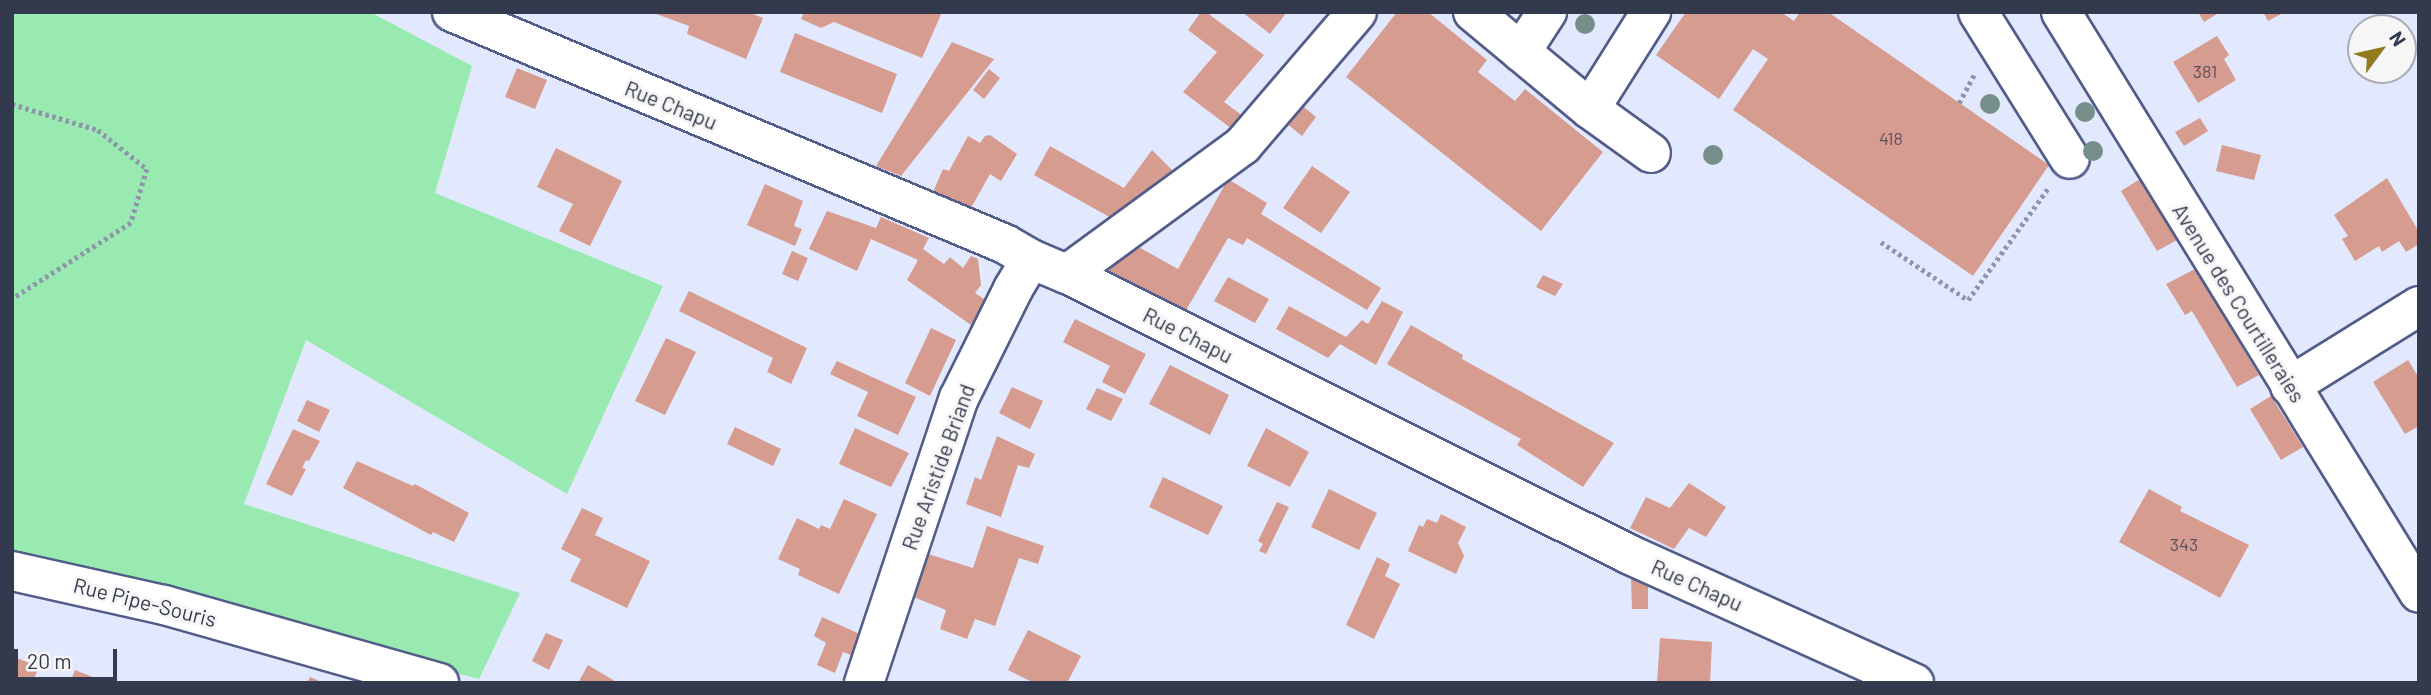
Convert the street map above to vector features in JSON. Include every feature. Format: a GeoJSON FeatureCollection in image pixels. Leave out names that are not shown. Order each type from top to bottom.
{"type":"FeatureCollection","features":[{"type":"Feature","properties":{"kind":"street","name":"Rue Chapu"},"geometry":{"type":"LineString","coordinates":[[452,12],[1006,244],[1031,259],[1067,274],[1628,554],[1914,683]]}},
{"type":"Feature","properties":{"kind":"street"},"geometry":{"type":"LineString","coordinates":[[1067,274],[1243,145],[1357,12]]}},
{"type":"Feature","properties":{"kind":"street"},"geometry":{"type":"LineString","coordinates":[[1473,12],[1590,109],[1651,153]]}},
{"type":"Feature","properties":{"kind":"street"},"geometry":{"type":"LineString","coordinates":[[1521,52],[1547,12]]}},
{"type":"Feature","properties":{"kind":"street"},"geometry":{"type":"LineString","coordinates":[[1590,109],[1651,12]]}},
{"type":"Feature","properties":{"kind":"street"},"geometry":{"type":"LineString","coordinates":[[1978,12],[2070,159]]}},
{"type":"Feature","properties":{"kind":"street","name":"Avenue des Courtilleraies"},"geometry":{"type":"LineString","coordinates":[[2061,12],[2419,593]]}},
{"type":"Feature","properties":{"kind":"street","name":"Rue Aristide Briand"},"geometry":{"type":"LineString","coordinates":[[864,683],[959,398],[1031,259]]}},
{"type":"Feature","properties":{"kind":"street"},"geometry":{"type":"LineString","coordinates":[[2290,386],[2419,306]]}},
{"type":"Feature","properties":{"kind":"street","name":"Rue Pipe-Souris"},"geometry":{"type":"LineString","coordinates":[[12,570],[164,605],[439,683]]}},
{"type":"Feature","properties":{"kind":"path"},"geometry":{"type":"LineString","coordinates":[[12,104],[98,130],[147,169],[131,223],[12,299]]}},
{"type":"Feature","properties":{"kind":"path"},"geometry":{"type":"LineString","coordinates":[[1881,242],[1968,300],[2070,159]]}},
{"type":"Feature","properties":{"kind":"green space"},"geometry":{"type":"Polygon","coordinates":[[[12,12],[370,12],[472,66],[435,193],[663,286],[567,494],[306,340],[244,504],[520,593],[479,679],[12,558],[12,12]]]}},
{"type":"Feature","properties":{"kind":"building"},"geometry":{"type":"Polygon","coordinates":[[[651,12],[748,12],[763,18],[746,59],[687,34],[689,26],[651,12]]]}},
{"type":"Feature","properties":{"kind":"building"},"geometry":{"type":"Polygon","coordinates":[[[804,12],[942,12],[922,58],[834,22],[821,28],[801,19],[804,12]]]}},
{"type":"Feature","properties":{"kind":"building"},"geometry":{"type":"Polygon","coordinates":[[[1201,12],[1206,12],[1264,55],[1224,102],[1243,116],[1232,129],[1183,92],[1217,52],[1188,30],[1201,12]]]}},
{"type":"Feature","properties":{"kind":"building"},"geometry":{"type":"Polygon","coordinates":[[[1242,12],[1287,12],[1270,34],[1242,12]]]}},
{"type":"Feature","properties":{"kind":"building"},"geometry":{"type":"Polygon","coordinates":[[[1397,12],[1428,12],[1487,60],[1478,72],[1515,101],[1525,89],[1603,152],[1541,231],[1346,77],[1397,12]]]}},
{"type":"Feature","properties":{"kind":"building"},"geometry":{"type":"Polygon","coordinates":[[[1686,12],[1781,12],[1794,21],[1800,12],[1828,12],[2049,165],[1973,276],[1733,110],[1768,59],[1753,49],[1719,99],[1656,55],[1686,12]]]}},
{"type":"Feature","properties":{"kind":"building"},"geometry":{"type":"Polygon","coordinates":[[[2198,12],[2220,12],[2204,22],[2198,12]]]}},
{"type":"Feature","properties":{"kind":"building"},"geometry":{"type":"Polygon","coordinates":[[[2263,12],[2285,12],[2268,21],[2263,12]]]}},
{"type":"Feature","properties":{"kind":"building"},"geometry":{"type":"Polygon","coordinates":[[[795,33],[897,74],[882,113],[780,72],[795,33]]]}},
{"type":"Feature","properties":{"kind":"building"},"geometry":{"type":"Polygon","coordinates":[[[2217,36],[2229,55],[2224,59],[2236,80],[2198,103],[2173,62],[2217,36]]]}},
{"type":"Feature","properties":{"kind":"building"},"geometry":{"type":"Polygon","coordinates":[[[952,42],[994,59],[901,176],[876,166],[952,42]]]}},
{"type":"Feature","properties":{"kind":"building"},"geometry":{"type":"Polygon","coordinates":[[[517,68],[547,80],[535,109],[505,97],[517,68]]]}},
{"type":"Feature","properties":{"kind":"building"},"geometry":{"type":"Polygon","coordinates":[[[989,69],[1000,78],[984,99],[973,90],[989,69]]]}},
{"type":"Feature","properties":{"kind":"building"},"geometry":{"type":"Polygon","coordinates":[[[1300,104],[1316,117],[1302,136],[1286,123],[1300,104]]]}},
{"type":"Feature","properties":{"kind":"building"},"geometry":{"type":"Polygon","coordinates":[[[2200,118],[2208,131],[2184,146],[2175,132],[2200,118]]]}},
{"type":"Feature","properties":{"kind":"building"},"geometry":{"type":"Polygon","coordinates":[[[990,135],[1017,154],[1001,181],[990,174],[971,208],[933,192],[943,169],[949,171],[968,136],[980,143],[985,136],[990,135]]]}},
{"type":"Feature","properties":{"kind":"building"},"geometry":{"type":"Polygon","coordinates":[[[2222,145],[2261,155],[2254,180],[2216,171],[2222,145]]]}},
{"type":"Feature","properties":{"kind":"building"},"geometry":{"type":"Polygon","coordinates":[[[1050,146],[1124,188],[1152,150],[1175,173],[1115,220],[1034,175],[1050,146]]]}},
{"type":"Feature","properties":{"kind":"building"},"geometry":{"type":"Polygon","coordinates":[[[556,148],[622,181],[590,246],[559,231],[573,204],[537,187],[556,148]]]}},
{"type":"Feature","properties":{"kind":"building"},"geometry":{"type":"Polygon","coordinates":[[[1312,166],[1350,192],[1321,233],[1283,208],[1312,166]]]}},
{"type":"Feature","properties":{"kind":"building"},"geometry":{"type":"Polygon","coordinates":[[[2387,178],[2419,232],[2419,244],[2406,252],[2399,241],[2382,252],[2379,246],[2355,261],[2342,239],[2348,236],[2334,215],[2387,178]]]}},
{"type":"Feature","properties":{"kind":"building"},"geometry":{"type":"Polygon","coordinates":[[[1228,179],[1267,203],[1261,214],[1381,288],[1367,310],[1247,238],[1243,245],[1228,238],[1185,312],[1106,269],[1135,245],[1178,269],[1228,179]]]}},
{"type":"Feature","properties":{"kind":"building"},"geometry":{"type":"Polygon","coordinates":[[[2140,179],[2177,240],[2157,251],[2121,191],[2140,179]]]}},
{"type":"Feature","properties":{"kind":"building"},"geometry":{"type":"Polygon","coordinates":[[[765,184],[803,201],[794,226],[802,229],[795,246],[747,225],[765,184]]]}},
{"type":"Feature","properties":{"kind":"building"},"geometry":{"type":"Polygon","coordinates":[[[827,211],[876,228],[881,217],[929,238],[923,249],[944,264],[950,257],[963,268],[971,256],[978,259],[981,285],[975,293],[987,301],[971,325],[907,280],[918,260],[871,239],[857,271],[809,249],[827,211]]]}},
{"type":"Feature","properties":{"kind":"building"},"geometry":{"type":"Polygon","coordinates":[[[792,251],[808,258],[798,281],[782,274],[792,251]]]}},
{"type":"Feature","properties":{"kind":"building"},"geometry":{"type":"Polygon","coordinates":[[[2195,269],[2259,375],[2237,387],[2192,311],[2185,315],[2166,284],[2195,269]]]}},
{"type":"Feature","properties":{"kind":"building"},"geometry":{"type":"Polygon","coordinates":[[[1543,275],[1563,284],[1555,296],[1536,287],[1543,275]]]}},
{"type":"Feature","properties":{"kind":"building"},"geometry":{"type":"Polygon","coordinates":[[[1228,277],[1269,299],[1255,323],[1214,301],[1228,277]]]}},
{"type":"Feature","properties":{"kind":"building"},"geometry":{"type":"Polygon","coordinates":[[[689,291],[807,348],[791,384],[767,372],[773,358],[679,311],[689,291]]]}},
{"type":"Feature","properties":{"kind":"building"},"geometry":{"type":"Polygon","coordinates":[[[1382,301],[1403,312],[1376,365],[1340,344],[1328,358],[1276,329],[1289,306],[1346,337],[1362,320],[1368,324],[1382,301]]]}},
{"type":"Feature","properties":{"kind":"building"},"geometry":{"type":"Polygon","coordinates":[[[1075,319],[1146,354],[1125,394],[1102,382],[1110,366],[1063,342],[1075,319]]]}},
{"type":"Feature","properties":{"kind":"building"},"geometry":{"type":"Polygon","coordinates":[[[1411,325],[1463,355],[1462,359],[1614,443],[1583,487],[1517,445],[1521,439],[1387,364],[1411,325]]]}},
{"type":"Feature","properties":{"kind":"building"},"geometry":{"type":"Polygon","coordinates":[[[931,328],[956,340],[930,396],[905,383],[931,328]]]}},
{"type":"Feature","properties":{"kind":"building"},"geometry":{"type":"Polygon","coordinates":[[[666,338],[696,352],[665,415],[635,401],[666,338]]]}},
{"type":"Feature","properties":{"kind":"building"},"geometry":{"type":"Polygon","coordinates":[[[2408,360],[2419,378],[2419,426],[2405,434],[2373,382],[2408,360]]]}},
{"type":"Feature","properties":{"kind":"building"},"geometry":{"type":"Polygon","coordinates":[[[837,361],[916,397],[898,435],[857,416],[868,392],[830,374],[837,361]]]}},
{"type":"Feature","properties":{"kind":"building"},"geometry":{"type":"Polygon","coordinates":[[[1170,365],[1229,395],[1210,435],[1149,404],[1170,365]]]}},
{"type":"Feature","properties":{"kind":"building"},"geometry":{"type":"Polygon","coordinates":[[[1012,387],[1043,401],[1030,429],[999,413],[1012,387]]]}},
{"type":"Feature","properties":{"kind":"building"},"geometry":{"type":"Polygon","coordinates":[[[1097,388],[1123,399],[1111,421],[1086,409],[1097,388]]]}},
{"type":"Feature","properties":{"kind":"building"},"geometry":{"type":"Polygon","coordinates":[[[2271,396],[2303,447],[2281,460],[2250,409],[2271,396]]]}},
{"type":"Feature","properties":{"kind":"building"},"geometry":{"type":"Polygon","coordinates":[[[307,400],[330,410],[319,432],[297,421],[307,400]]]}},
{"type":"Feature","properties":{"kind":"building"},"geometry":{"type":"Polygon","coordinates":[[[735,427],[781,449],[773,466],[727,444],[735,427]]]}},
{"type":"Feature","properties":{"kind":"building"},"geometry":{"type":"Polygon","coordinates":[[[855,428],[909,453],[891,487],[839,464],[855,428]]]}},
{"type":"Feature","properties":{"kind":"building"},"geometry":{"type":"Polygon","coordinates":[[[1266,428],[1309,452],[1290,487],[1247,466],[1266,428]]]}},
{"type":"Feature","properties":{"kind":"building"},"geometry":{"type":"Polygon","coordinates":[[[293,429],[320,441],[309,461],[306,460],[302,468],[306,469],[292,496],[266,484],[293,429]]]}},
{"type":"Feature","properties":{"kind":"building"},"geometry":{"type":"Polygon","coordinates":[[[997,436],[1035,454],[1029,468],[1018,465],[1001,517],[966,504],[975,477],[981,480],[997,436]]]}},
{"type":"Feature","properties":{"kind":"building"},"geometry":{"type":"Polygon","coordinates":[[[357,461],[413,486],[415,484],[469,513],[454,542],[433,532],[431,535],[343,488],[357,461]]]}},
{"type":"Feature","properties":{"kind":"building"},"geometry":{"type":"Polygon","coordinates":[[[1163,477],[1223,506],[1208,535],[1149,507],[1163,477]]]}},
{"type":"Feature","properties":{"kind":"building"},"geometry":{"type":"Polygon","coordinates":[[[1689,483],[1726,507],[1706,537],[1689,528],[1674,549],[1630,528],[1646,497],[1670,508],[1689,483]]]}},
{"type":"Feature","properties":{"kind":"building"},"geometry":{"type":"Polygon","coordinates":[[[1329,489],[1377,513],[1359,550],[1311,527],[1329,489]]]}},
{"type":"Feature","properties":{"kind":"building"},"geometry":{"type":"Polygon","coordinates":[[[2149,489],[2182,507],[2180,511],[2249,545],[2220,598],[2119,542],[2149,489]]]}},
{"type":"Feature","properties":{"kind":"building"},"geometry":{"type":"Polygon","coordinates":[[[844,499],[877,514],[839,594],[798,575],[800,569],[778,559],[797,518],[819,529],[821,525],[830,529],[844,499]]]}},
{"type":"Feature","properties":{"kind":"building"},"geometry":{"type":"Polygon","coordinates":[[[1277,502],[1289,507],[1266,554],[1259,551],[1263,544],[1258,541],[1277,502]]]}},
{"type":"Feature","properties":{"kind":"building"},"geometry":{"type":"Polygon","coordinates":[[[582,508],[603,518],[595,535],[650,561],[627,608],[570,581],[581,559],[561,549],[582,508]]]}},
{"type":"Feature","properties":{"kind":"building"},"geometry":{"type":"Polygon","coordinates":[[[1441,514],[1466,527],[1458,543],[1464,556],[1456,574],[1408,551],[1419,525],[1423,527],[1427,519],[1437,523],[1441,514]]]}},
{"type":"Feature","properties":{"kind":"building"},"geometry":{"type":"Polygon","coordinates":[[[987,526],[1044,546],[1038,564],[1019,558],[995,626],[975,619],[967,639],[940,629],[946,610],[911,596],[925,553],[973,568],[987,526]]]}},
{"type":"Feature","properties":{"kind":"building"},"geometry":{"type":"Polygon","coordinates":[[[1377,557],[1390,564],[1385,576],[1400,584],[1374,639],[1346,625],[1377,557]]]}},
{"type":"Feature","properties":{"kind":"building"},"geometry":{"type":"Polygon","coordinates":[[[1631,578],[1648,586],[1648,609],[1632,609],[1631,578]]]}},
{"type":"Feature","properties":{"kind":"building"},"geometry":{"type":"Polygon","coordinates":[[[822,617],[862,635],[856,657],[843,652],[835,673],[817,665],[826,643],[814,636],[822,617]]]}},
{"type":"Feature","properties":{"kind":"building"},"geometry":{"type":"Polygon","coordinates":[[[1028,630],[1081,656],[1067,683],[1034,683],[1008,670],[1028,630]]]}},
{"type":"Feature","properties":{"kind":"building"},"geometry":{"type":"Polygon","coordinates":[[[546,633],[563,640],[549,670],[532,661],[546,633]]]}},
{"type":"Feature","properties":{"kind":"building"},"geometry":{"type":"Polygon","coordinates":[[[1660,638],[1712,642],[1710,683],[1657,683],[1660,638]]]}},
{"type":"Feature","properties":{"kind":"building"},"geometry":{"type":"Polygon","coordinates":[[[12,656],[39,667],[32,683],[12,683],[12,656]]]}},
{"type":"Feature","properties":{"kind":"building"},"geometry":{"type":"Polygon","coordinates":[[[588,665],[618,683],[578,683],[588,665]]]}},
{"type":"Feature","properties":{"kind":"building"},"geometry":{"type":"Polygon","coordinates":[[[75,670],[108,683],[70,683],[75,670]]]}},
{"type":"Feature","properties":{"kind":"building"},"geometry":{"type":"Polygon","coordinates":[[[310,677],[324,683],[307,683],[310,677]]]}}]}
